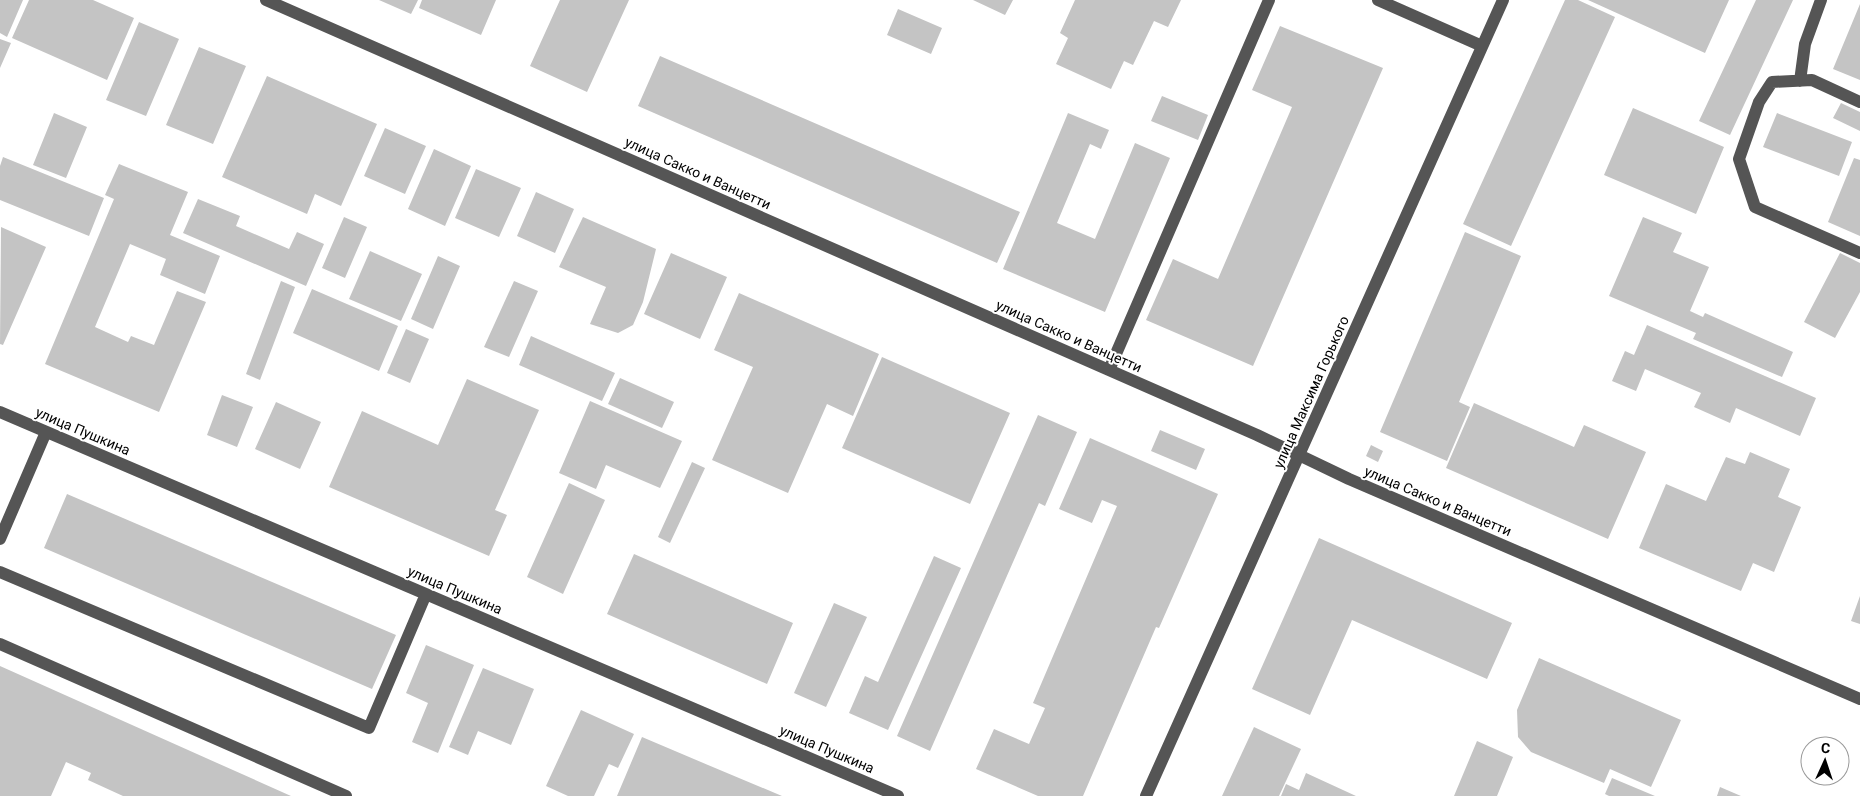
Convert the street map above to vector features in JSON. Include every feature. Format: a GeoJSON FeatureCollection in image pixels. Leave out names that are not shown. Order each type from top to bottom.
{"type":"FeatureCollection","features":[{"type":"Feature","properties":{"kind":"street","name":"улица Сакко и Ванцетти"},"geometry":{"type":"LineString","coordinates":[[266,0],[1109,370],[1358,483],[1860,699]]}},
{"type":"Feature","properties":{"kind":"street"},"geometry":{"type":"LineString","coordinates":[[1109,370],[1269,0]]}},
{"type":"Feature","properties":{"kind":"street"},"geometry":{"type":"LineString","coordinates":[[1378,0],[1482,46]]}},
{"type":"Feature","properties":{"kind":"street","name":"улица Максима Горького"},"geometry":{"type":"LineString","coordinates":[[1146,796],[1503,0]]}},
{"type":"Feature","properties":{"kind":"street"},"geometry":{"type":"LineString","coordinates":[[1800,81],[1806,44],[1822,0]]}},
{"type":"Feature","properties":{"kind":"street"},"geometry":{"type":"LineString","coordinates":[[1860,102],[1812,80],[1772,82],[1759,102],[1738,159],[1755,207],[1860,253]]}},
{"type":"Feature","properties":{"kind":"street","name":"улица Пушкина"},"geometry":{"type":"LineString","coordinates":[[0,412],[426,594],[883,793],[898,796]]}},
{"type":"Feature","properties":{"kind":"street"},"geometry":{"type":"LineString","coordinates":[[0,539],[46,432]]}},
{"type":"Feature","properties":{"kind":"street"},"geometry":{"type":"LineString","coordinates":[[0,572],[369,728],[426,594]]}},
{"type":"Feature","properties":{"kind":"street"},"geometry":{"type":"LineString","coordinates":[[0,644],[346,796]]}},
{"type":"Feature","properties":{"kind":"building"},"geometry":{"type":"Polygon","coordinates":[[[0,0],[23,0],[7,37],[0,33],[0,0]]]}},
{"type":"Feature","properties":{"kind":"building"},"geometry":{"type":"Polygon","coordinates":[[[29,0],[93,0],[134,18],[107,80],[12,38],[29,0]]]}},
{"type":"Feature","properties":{"kind":"building"},"geometry":{"type":"Polygon","coordinates":[[[379,0],[418,0],[411,14],[379,0]]]}},
{"type":"Feature","properties":{"kind":"building"},"geometry":{"type":"Polygon","coordinates":[[[422,0],[496,0],[481,35],[419,8],[422,0]]]}},
{"type":"Feature","properties":{"kind":"building"},"geometry":{"type":"Polygon","coordinates":[[[560,0],[629,0],[587,92],[530,66],[560,0]]]}},
{"type":"Feature","properties":{"kind":"building"},"geometry":{"type":"Polygon","coordinates":[[[973,0],[1013,0],[1005,15],[973,0]]]}},
{"type":"Feature","properties":{"kind":"building"},"geometry":{"type":"Polygon","coordinates":[[[1075,0],[1181,0],[1168,27],[1154,21],[1133,65],[1124,61],[1111,89],[1056,64],[1068,38],[1060,33],[1075,0]]]}},
{"type":"Feature","properties":{"kind":"building"},"geometry":{"type":"Polygon","coordinates":[[[1565,0],[1578,0],[1615,17],[1511,246],[1463,224],[1565,0]]]}},
{"type":"Feature","properties":{"kind":"building"},"geometry":{"type":"Polygon","coordinates":[[[1588,0],[1729,0],[1705,53],[1588,0]]]}},
{"type":"Feature","properties":{"kind":"building"},"geometry":{"type":"Polygon","coordinates":[[[1756,0],[1793,0],[1730,135],[1699,121],[1756,0]]]}},
{"type":"Feature","properties":{"kind":"building"},"geometry":{"type":"Polygon","coordinates":[[[1860,4],[1860,80],[1833,69],[1860,4]]]}},
{"type":"Feature","properties":{"kind":"building"},"geometry":{"type":"Polygon","coordinates":[[[898,9],[942,28],[931,54],[887,35],[898,9]]]}},
{"type":"Feature","properties":{"kind":"building"},"geometry":{"type":"Polygon","coordinates":[[[139,22],[179,39],[146,116],[106,100],[139,22]]]}},
{"type":"Feature","properties":{"kind":"building"},"geometry":{"type":"Polygon","coordinates":[[[1280,26],[1383,68],[1253,366],[1146,320],[1173,259],[1218,279],[1292,107],[1252,90],[1280,26]]]}},
{"type":"Feature","properties":{"kind":"building"},"geometry":{"type":"Polygon","coordinates":[[[0,39],[11,43],[0,68],[0,39]]]}},
{"type":"Feature","properties":{"kind":"building"},"geometry":{"type":"Polygon","coordinates":[[[199,47],[246,66],[213,144],[166,125],[199,47]]]}},
{"type":"Feature","properties":{"kind":"building"},"geometry":{"type":"Polygon","coordinates":[[[660,56],[1020,212],[997,263],[638,106],[660,56]]]}},
{"type":"Feature","properties":{"kind":"building"},"geometry":{"type":"Polygon","coordinates":[[[267,76],[377,124],[341,206],[315,194],[307,214],[222,177],[267,76]]]}},
{"type":"Feature","properties":{"kind":"building"},"geometry":{"type":"Polygon","coordinates":[[[1162,96],[1208,115],[1198,140],[1151,121],[1162,96]]]}},
{"type":"Feature","properties":{"kind":"building"},"geometry":{"type":"Polygon","coordinates":[[[1841,103],[1860,112],[1860,131],[1833,118],[1841,103]]]}},
{"type":"Feature","properties":{"kind":"building"},"geometry":{"type":"Polygon","coordinates":[[[1633,108],[1724,147],[1696,214],[1604,175],[1633,108]]]}},
{"type":"Feature","properties":{"kind":"building"},"geometry":{"type":"Polygon","coordinates":[[[54,113],[87,127],[66,178],[33,165],[54,113]]]}},
{"type":"Feature","properties":{"kind":"building"},"geometry":{"type":"Polygon","coordinates":[[[1068,113],[1109,130],[1101,149],[1090,144],[1057,223],[1095,239],[1135,143],[1170,158],[1105,312],[1003,269],[1068,113]]]}},
{"type":"Feature","properties":{"kind":"building"},"geometry":{"type":"Polygon","coordinates":[[[1777,113],[1852,142],[1839,176],[1763,147],[1777,113]]]}},
{"type":"Feature","properties":{"kind":"building"},"geometry":{"type":"Polygon","coordinates":[[[385,128],[426,146],[405,194],[364,176],[385,128]]]}},
{"type":"Feature","properties":{"kind":"building"},"geometry":{"type":"Polygon","coordinates":[[[434,149],[471,166],[445,226],[408,209],[434,149]]]}},
{"type":"Feature","properties":{"kind":"building"},"geometry":{"type":"Polygon","coordinates":[[[3,157],[104,198],[89,236],[0,200],[0,166],[3,157]]]}},
{"type":"Feature","properties":{"kind":"building"},"geometry":{"type":"Polygon","coordinates":[[[1854,158],[1860,160],[1860,236],[1828,222],[1854,158]]]}},
{"type":"Feature","properties":{"kind":"building"},"geometry":{"type":"Polygon","coordinates":[[[119,164],[188,192],[170,235],[220,256],[205,294],[160,275],[166,259],[130,244],[95,327],[128,342],[131,336],[154,345],[177,291],[206,302],[159,412],[45,364],[114,199],[105,195],[119,164]]]}},
{"type":"Feature","properties":{"kind":"building"},"geometry":{"type":"Polygon","coordinates":[[[476,169],[521,188],[499,237],[455,218],[476,169]]]}},
{"type":"Feature","properties":{"kind":"building"},"geometry":{"type":"Polygon","coordinates":[[[536,192],[574,209],[555,253],[517,236],[536,192]]]}},
{"type":"Feature","properties":{"kind":"building"},"geometry":{"type":"Polygon","coordinates":[[[198,199],[240,216],[236,226],[289,249],[297,232],[324,244],[306,286],[183,233],[198,199]]]}},
{"type":"Feature","properties":{"kind":"building"},"geometry":{"type":"Polygon","coordinates":[[[344,217],[367,227],[345,278],[322,268],[344,217]]]}},
{"type":"Feature","properties":{"kind":"building"},"geometry":{"type":"Polygon","coordinates":[[[583,217],[656,249],[643,302],[633,325],[618,333],[590,324],[606,287],[559,267],[583,217]]]}},
{"type":"Feature","properties":{"kind":"building"},"geometry":{"type":"Polygon","coordinates":[[[1643,217],[1682,233],[1673,252],[1709,267],[1690,311],[1703,317],[1705,313],[1793,352],[1782,377],[1693,339],[1696,333],[1609,296],[1643,217]]]}},
{"type":"Feature","properties":{"kind":"building"},"geometry":{"type":"Polygon","coordinates":[[[1,227],[46,247],[3,345],[0,344],[1,227]]]}},
{"type":"Feature","properties":{"kind":"building"},"geometry":{"type":"Polygon","coordinates":[[[1465,232],[1521,256],[1459,402],[1470,407],[1447,461],[1380,432],[1465,232]]]}},
{"type":"Feature","properties":{"kind":"building"},"geometry":{"type":"Polygon","coordinates":[[[370,251],[422,274],[401,321],[349,299],[370,251]]]}},
{"type":"Feature","properties":{"kind":"building"},"geometry":{"type":"Polygon","coordinates":[[[671,253],[727,277],[700,339],[644,314],[671,253]]]}},
{"type":"Feature","properties":{"kind":"building"},"geometry":{"type":"Polygon","coordinates":[[[1840,253],[1860,263],[1860,292],[1835,338],[1804,322],[1840,253]]]}},
{"type":"Feature","properties":{"kind":"building"},"geometry":{"type":"Polygon","coordinates":[[[438,256],[460,266],[433,329],[411,319],[438,256]]]}},
{"type":"Feature","properties":{"kind":"building"},"geometry":{"type":"Polygon","coordinates":[[[281,281],[295,287],[260,380],[246,374],[281,281]]]}},
{"type":"Feature","properties":{"kind":"building"},"geometry":{"type":"Polygon","coordinates":[[[514,281],[538,291],[509,357],[484,347],[514,281]]]}},
{"type":"Feature","properties":{"kind":"building"},"geometry":{"type":"Polygon","coordinates":[[[312,289],[398,326],[379,371],[293,333],[312,289]]]}},
{"type":"Feature","properties":{"kind":"building"},"geometry":{"type":"Polygon","coordinates":[[[739,293],[879,354],[853,416],[827,404],[788,493],[712,460],[753,367],[714,350],[739,293]]]}},
{"type":"Feature","properties":{"kind":"building"},"geometry":{"type":"Polygon","coordinates":[[[1647,325],[1816,398],[1800,436],[1736,408],[1730,423],[1694,407],[1701,393],[1645,369],[1636,391],[1612,381],[1625,351],[1634,355],[1647,325]]]}},
{"type":"Feature","properties":{"kind":"building"},"geometry":{"type":"Polygon","coordinates":[[[406,329],[429,339],[410,383],[387,373],[406,329]]]}},
{"type":"Feature","properties":{"kind":"building"},"geometry":{"type":"Polygon","coordinates":[[[531,336],[615,373],[602,401],[519,365],[531,336]]]}},
{"type":"Feature","properties":{"kind":"building"},"geometry":{"type":"Polygon","coordinates":[[[882,357],[1010,413],[970,504],[842,448],[882,357]]]}},
{"type":"Feature","properties":{"kind":"building"},"geometry":{"type":"Polygon","coordinates":[[[620,378],[674,402],[662,428],[608,404],[620,378]]]}},
{"type":"Feature","properties":{"kind":"building"},"geometry":{"type":"Polygon","coordinates":[[[467,379],[539,410],[495,510],[507,515],[489,556],[329,487],[362,411],[438,445],[467,379]]]}},
{"type":"Feature","properties":{"kind":"building"},"geometry":{"type":"Polygon","coordinates":[[[222,395],[253,407],[237,447],[207,435],[222,395]]]}},
{"type":"Feature","properties":{"kind":"building"},"geometry":{"type":"Polygon","coordinates":[[[590,401],[682,441],[660,488],[606,465],[596,489],[559,473],[590,401]]]}},
{"type":"Feature","properties":{"kind":"building"},"geometry":{"type":"Polygon","coordinates":[[[276,402],[321,422],[300,469],[255,449],[276,402]]]}},
{"type":"Feature","properties":{"kind":"building"},"geometry":{"type":"Polygon","coordinates":[[[1474,403],[1574,447],[1584,425],[1646,452],[1608,539],[1446,468],[1474,403]]]}},
{"type":"Feature","properties":{"kind":"building"},"geometry":{"type":"Polygon","coordinates":[[[1038,415],[1077,432],[1045,506],[1039,503],[930,751],[897,736],[1038,415]]]}},
{"type":"Feature","properties":{"kind":"building"},"geometry":{"type":"Polygon","coordinates":[[[1160,430],[1205,449],[1196,470],[1151,451],[1160,430]]]}},
{"type":"Feature","properties":{"kind":"building"},"geometry":{"type":"Polygon","coordinates":[[[1090,438],[1218,494],[1159,628],[1156,627],[1083,796],[1038,796],[976,769],[994,729],[1029,744],[1045,708],[1033,703],[1117,506],[1102,500],[1092,523],[1059,509],[1090,438]]]}},
{"type":"Feature","properties":{"kind":"building"},"geometry":{"type":"Polygon","coordinates":[[[1371,445],[1383,451],[1378,462],[1366,456],[1371,445]]]}},
{"type":"Feature","properties":{"kind":"building"},"geometry":{"type":"Polygon","coordinates":[[[1750,452],[1790,469],[1778,497],[1801,507],[1774,572],[1753,563],[1741,591],[1639,548],[1666,484],[1706,501],[1726,457],[1745,464],[1750,452]]]}},
{"type":"Feature","properties":{"kind":"building"},"geometry":{"type":"Polygon","coordinates":[[[692,462],[705,468],[670,543],[658,537],[692,462]]]}},
{"type":"Feature","properties":{"kind":"building"},"geometry":{"type":"Polygon","coordinates":[[[569,483],[605,500],[563,594],[527,577],[569,483]]]}},
{"type":"Feature","properties":{"kind":"building"},"geometry":{"type":"Polygon","coordinates":[[[67,494],[396,635],[372,689],[44,548],[67,494]]]}},
{"type":"Feature","properties":{"kind":"building"},"geometry":{"type":"Polygon","coordinates":[[[1319,538],[1512,623],[1487,679],[1352,620],[1310,715],[1252,689],[1319,538]]]}},
{"type":"Feature","properties":{"kind":"building"},"geometry":{"type":"Polygon","coordinates":[[[634,554],[793,623],[767,684],[607,614],[634,554]]]}},
{"type":"Feature","properties":{"kind":"building"},"geometry":{"type":"Polygon","coordinates":[[[934,556],[961,568],[888,730],[849,713],[865,676],[878,682],[934,556]]]}},
{"type":"Feature","properties":{"kind":"building"},"geometry":{"type":"Polygon","coordinates":[[[1860,596],[1860,624],[1851,621],[1860,596]]]}},
{"type":"Feature","properties":{"kind":"building"},"geometry":{"type":"Polygon","coordinates":[[[834,603],[867,617],[826,707],[794,693],[834,603]]]}},
{"type":"Feature","properties":{"kind":"building"},"geometry":{"type":"Polygon","coordinates":[[[426,645],[474,665],[438,753],[412,742],[428,703],[406,693],[426,645]]]}},
{"type":"Feature","properties":{"kind":"building"},"geometry":{"type":"Polygon","coordinates":[[[1539,658],[1681,720],[1651,787],[1610,769],[1604,783],[1531,752],[1518,737],[1517,710],[1539,658]]]}},
{"type":"Feature","properties":{"kind":"building"},"geometry":{"type":"Polygon","coordinates":[[[0,666],[291,796],[123,796],[88,780],[91,773],[66,762],[51,796],[0,796],[0,666]]]}},
{"type":"Feature","properties":{"kind":"building"},"geometry":{"type":"Polygon","coordinates":[[[483,668],[534,689],[511,745],[478,731],[468,755],[449,747],[483,668]]]}},
{"type":"Feature","properties":{"kind":"building"},"geometry":{"type":"Polygon","coordinates":[[[581,710],[634,734],[618,768],[609,764],[594,796],[568,796],[546,786],[581,710]]]}},
{"type":"Feature","properties":{"kind":"building"},"geometry":{"type":"Polygon","coordinates":[[[1254,727],[1301,749],[1279,796],[1222,796],[1254,727]]]}},
{"type":"Feature","properties":{"kind":"building"},"geometry":{"type":"Polygon","coordinates":[[[642,737],[708,765],[782,796],[617,796],[642,737]]]}},
{"type":"Feature","properties":{"kind":"building"},"geometry":{"type":"Polygon","coordinates":[[[1477,741],[1513,757],[1497,796],[1454,796],[1477,741]]]}},
{"type":"Feature","properties":{"kind":"building"},"geometry":{"type":"Polygon","coordinates":[[[1306,773],[1356,796],[1281,796],[1286,784],[1299,790],[1306,773]]]}},
{"type":"Feature","properties":{"kind":"building"},"geometry":{"type":"Polygon","coordinates":[[[1612,778],[1655,796],[1609,796],[1605,794],[1612,778]]]}},
{"type":"Feature","properties":{"kind":"building"},"geometry":{"type":"Polygon","coordinates":[[[1720,787],[1741,796],[1717,796],[1720,787]]]}}]}
